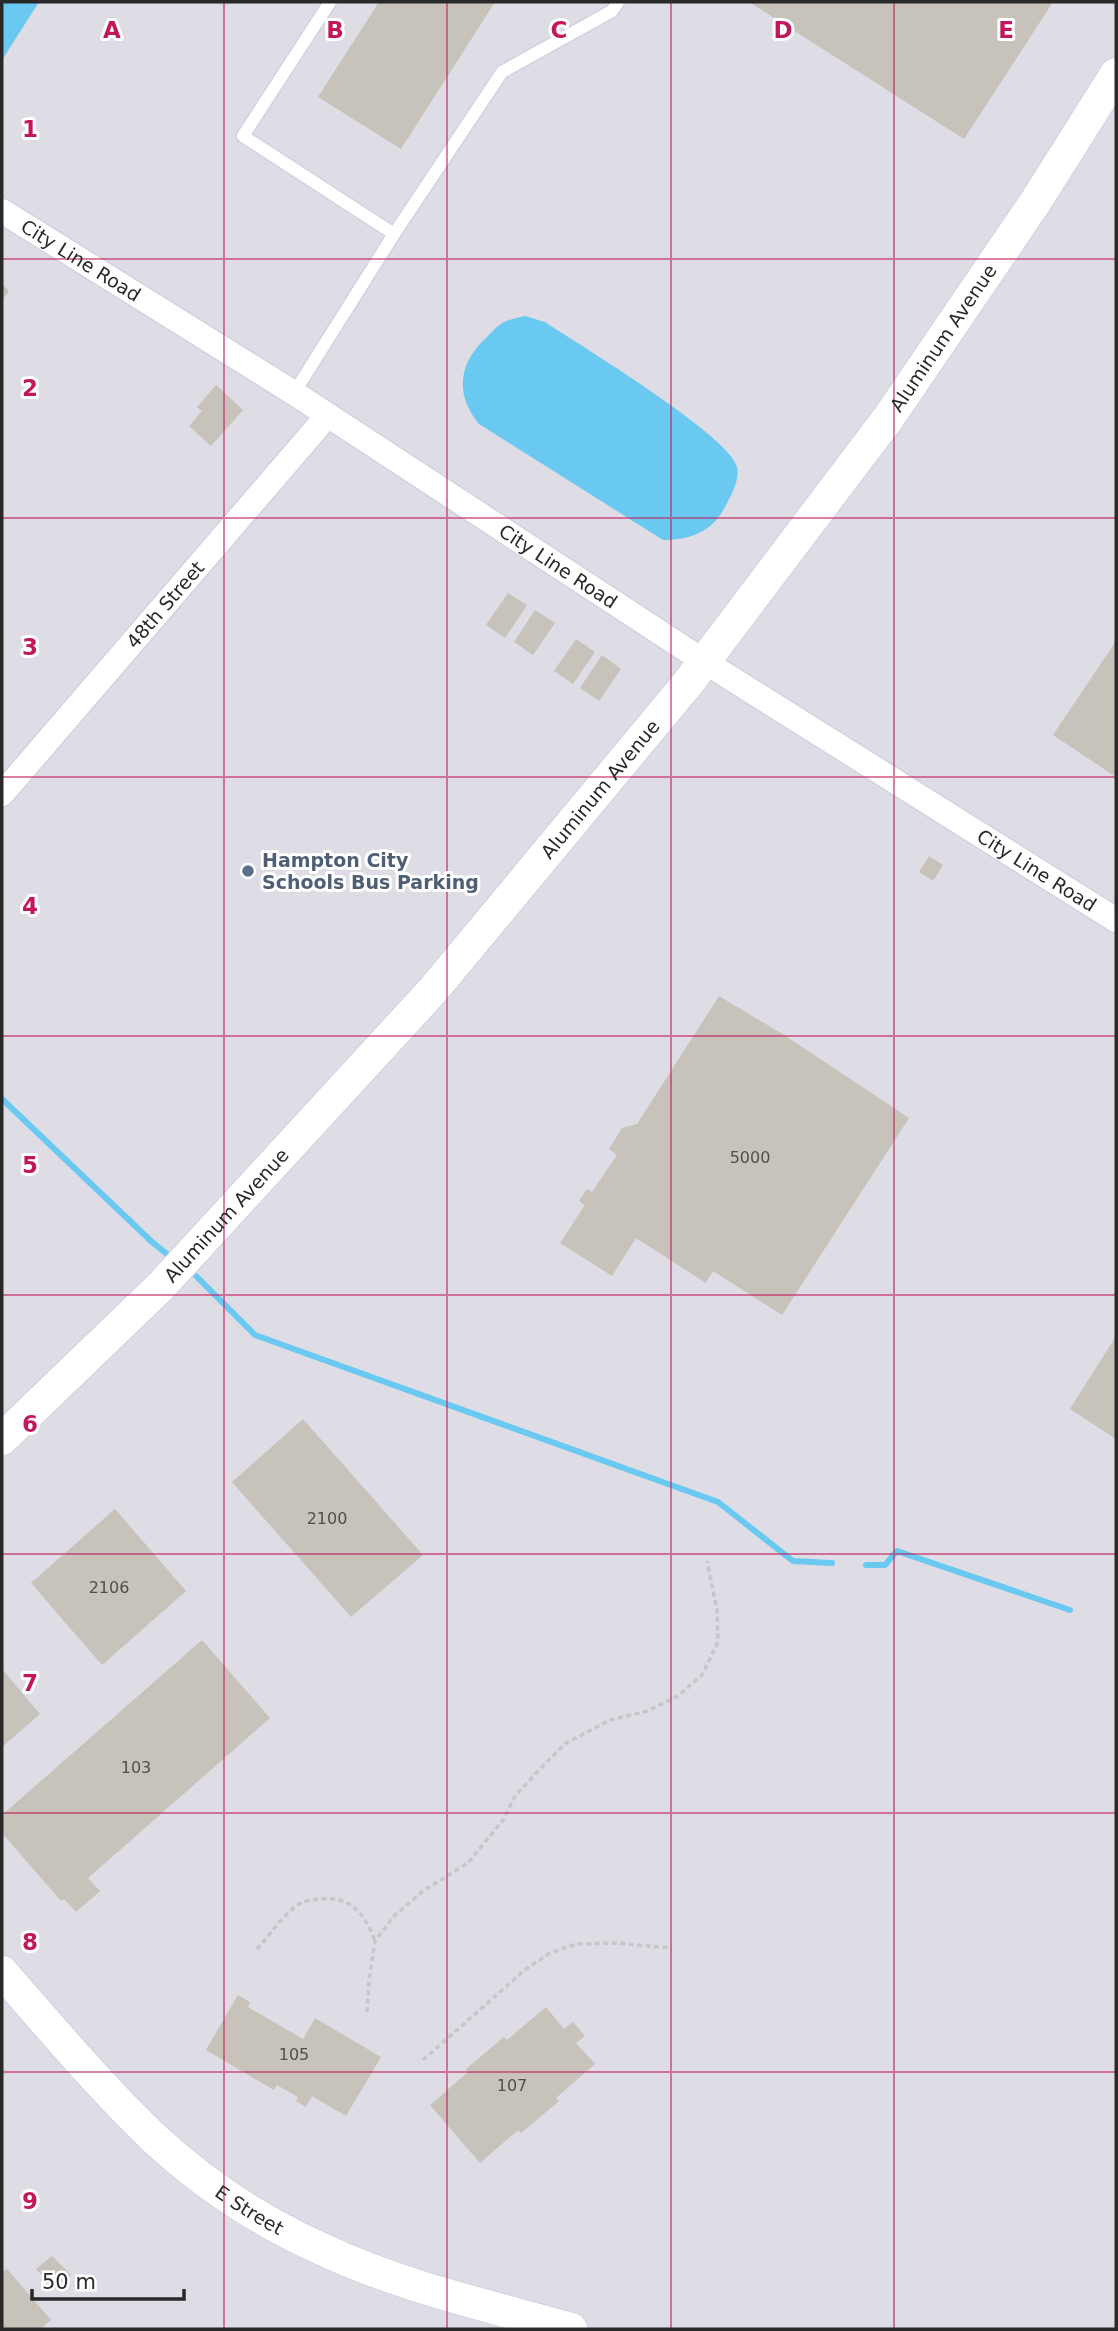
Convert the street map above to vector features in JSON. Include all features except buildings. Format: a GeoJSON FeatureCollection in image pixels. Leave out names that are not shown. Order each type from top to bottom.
{"type":"FeatureCollection","features":[{"type":"Feature","properties":{"kind":"street","name":"Aluminum Avenue"},"geometry":{"type":"LineString","coordinates":[[2,1439],[161,1286],[434,989],[705,662],[889,417],[1036,201],[1116,74]]}},
{"type":"Feature","properties":{"kind":"street","name":"City Line Road"},"geometry":{"type":"LineString","coordinates":[[2,211],[294,393],[705,662],[1116,920]]}},
{"type":"Feature","properties":{"kind":"street","name":"48th Street"},"geometry":{"type":"LineString","coordinates":[[2,794],[328,415]]}},
{"type":"Feature","properties":{"kind":"street","name":"E Street"},"geometry":{"type":"LineString","coordinates":[[2,1972],[97,2080],[147,2132],[189,2168],[242,2206],[324,2250],[357,2264],[571,2329]]}},
{"type":"Feature","properties":{"kind":"lane"},"geometry":{"type":"LineString","coordinates":[[330,2],[243,136],[394,234]]}},
{"type":"Feature","properties":{"kind":"lane"},"geometry":{"type":"LineString","coordinates":[[294,393],[394,234],[502,72],[612,11],[618,2]]}},
{"type":"Feature","properties":{"kind":"path"},"geometry":{"type":"LineString","coordinates":[[375,1941],[394,1916],[423,1891],[468,1863],[503,1820],[515,1796],[566,1743],[610,1720],[647,1712],[678,1696],[702,1675],[718,1642],[717,1610],[707,1562]]}},
{"type":"Feature","properties":{"kind":"path"},"geometry":{"type":"LineString","coordinates":[[257,1949],[291,1911],[304,1901],[334,1898],[355,1908],[369,1924],[375,1941],[367,2012]]}},
{"type":"Feature","properties":{"kind":"path"},"geometry":{"type":"LineString","coordinates":[[423,2060],[526,1969],[550,1953],[576,1944],[669,1948]]}},
{"type":"Feature","properties":{"kind":"shaded area"},"geometry":{"type":"Polygon","coordinates":[[[2,2],[1116,2],[1116,2329],[2,2329],[2,2]]]}},
{"type":"Feature","properties":{"kind":"water"},"geometry":{"type":"Polygon","coordinates":[[[5,2],[39,2],[2,60],[2,6],[5,2]]]}},
{"type":"Feature","properties":{"kind":"water"},"geometry":{"type":"Polygon","coordinates":[[[525,316],[545,322],[651,391],[709,434],[728,453],[737,467],[737,477],[730,498],[714,523],[691,536],[663,540],[479,424],[471,413],[463,390],[463,379],[470,357],[497,327],[506,321],[525,316]]]}},
{"type":"Feature","properties":{"kind":"waterway"},"geometry":{"type":"LineString","coordinates":[[2,1099],[167,1254]]}},
{"type":"Feature","properties":{"kind":"waterway"},"geometry":{"type":"LineString","coordinates":[[196,1276],[255,1335],[718,1502],[793,1561],[832,1563]]}},
{"type":"Feature","properties":{"kind":"waterway"},"geometry":{"type":"LineString","coordinates":[[866,1565],[885,1565],[897,1551],[1070,1610]]}},
{"type":"Feature","properties":{"kind":"place","name":"Hampton City Schools Bus Parking"},"geometry":{"type":"Point","coordinates":[248,871]}}]}
